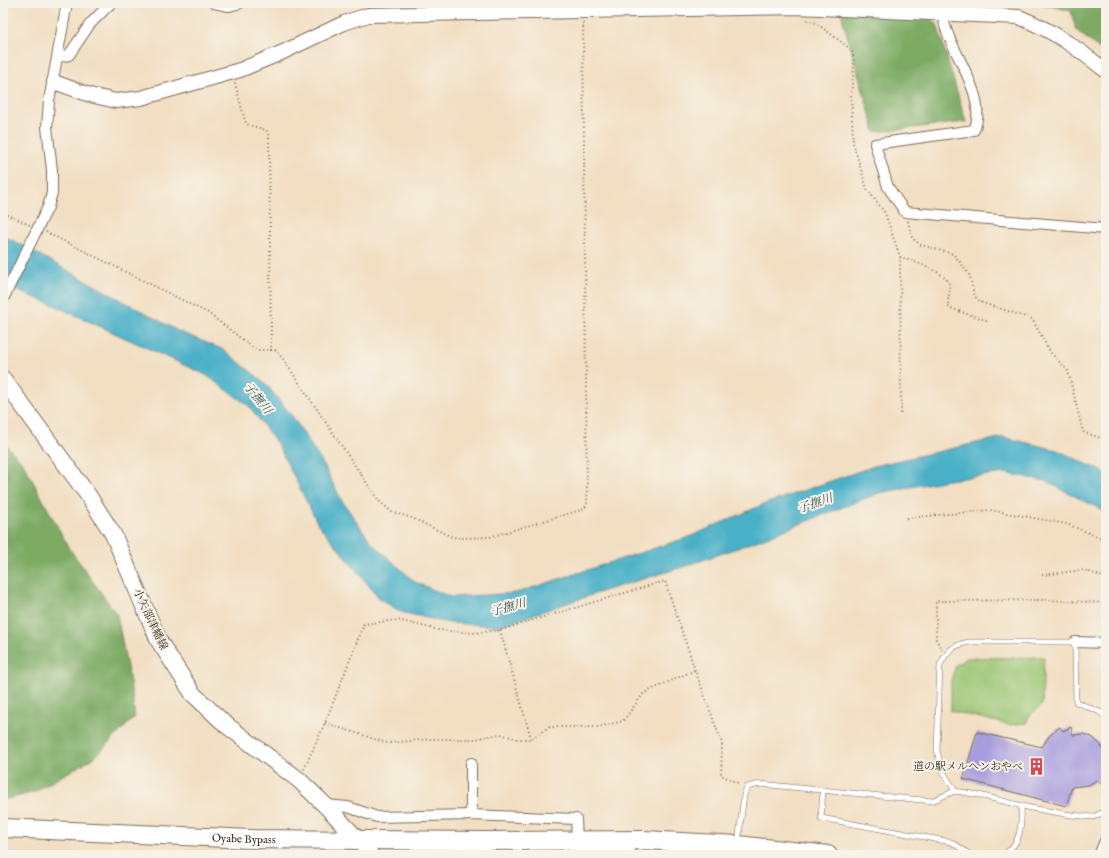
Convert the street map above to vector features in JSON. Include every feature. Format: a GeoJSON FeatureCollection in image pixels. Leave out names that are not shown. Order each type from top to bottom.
{"type":"FeatureCollection","features":[{"type":"Feature","properties":{"kind":"highway","name":"Oyabe Bypass"},"geometry":{"type":"LineString","coordinates":[[3,828],[251,839],[484,841],[644,840],[738,850],[828,855]]}},
{"type":"Feature","properties":{"kind":"highway","name":"Oyabe Bypass"},"geometry":{"type":"LineString","coordinates":[[484,841],[627,855]]}},
{"type":"Feature","properties":{"kind":"main road","name":"小矢部津幡線"},"geometry":{"type":"LineString","coordinates":[[3,379],[88,495],[113,534],[159,641],[193,694],[225,724],[299,780],[358,840]]}},
{"type":"Feature","properties":{"kind":"street"},"geometry":{"type":"LineString","coordinates":[[3,299],[48,208],[52,193],[52,170],[47,127],[49,102],[54,82],[67,3]]}},
{"type":"Feature","properties":{"kind":"street"},"geometry":{"type":"LineString","coordinates":[[58,56],[69,55],[90,24],[111,3]]}},
{"type":"Feature","properties":{"kind":"street"},"geometry":{"type":"LineString","coordinates":[[214,3],[229,6],[240,3]]}},
{"type":"Feature","properties":{"kind":"street"},"geometry":{"type":"LineString","coordinates":[[54,82],[90,95],[116,102],[141,98],[232,72],[281,53],[344,23],[368,15],[587,8],[756,6],[1019,17],[1068,41],[1106,71]]}},
{"type":"Feature","properties":{"kind":"street"},"geometry":{"type":"LineString","coordinates":[[943,14],[946,29],[976,101],[977,124],[974,130],[875,144],[888,186],[905,212],[1106,229]]}},
{"type":"Feature","properties":{"kind":"street"},"geometry":{"type":"LineString","coordinates":[[1075,642],[1106,643]]}},
{"type":"Feature","properties":{"kind":"street"},"geometry":{"type":"LineString","coordinates":[[471,763],[471,815]]}},
{"type":"Feature","properties":{"kind":"street"},"geometry":{"type":"LineString","coordinates":[[325,805],[348,807],[377,817],[471,815],[576,819],[577,840]]}},
{"type":"Feature","properties":{"kind":"street"},"geometry":{"type":"LineString","coordinates":[[1099,855],[1106,839]]}},
{"type":"Feature","properties":{"kind":"street"},"geometry":{"type":"LineString","coordinates":[[358,840],[372,855]]}},
{"type":"Feature","properties":{"kind":"lane"},"geometry":{"type":"LineString","coordinates":[[955,791],[941,768],[937,750],[940,665],[946,653],[959,644],[969,642],[1075,642],[1076,702],[1100,712],[1106,717]]}},
{"type":"Feature","properties":{"kind":"lane"},"geometry":{"type":"LineString","coordinates":[[738,850],[744,795],[747,787],[760,784],[932,801],[955,791],[979,795],[1021,806],[1093,817],[1106,811]]}},
{"type":"Feature","properties":{"kind":"lane"},"geometry":{"type":"LineString","coordinates":[[823,790],[821,818],[951,842],[971,855]]}},
{"type":"Feature","properties":{"kind":"lane"},"geometry":{"type":"LineString","coordinates":[[1003,855],[1013,849],[1020,832],[1021,806]]}},
{"type":"Feature","properties":{"kind":"path"},"geometry":{"type":"LineString","coordinates":[[3,213],[208,313],[256,350],[275,350],[283,359],[379,501],[392,512],[412,518],[452,537],[473,538],[503,534],[584,509],[588,504],[587,8]]}},
{"type":"Feature","properties":{"kind":"path"},"geometry":{"type":"LineString","coordinates":[[804,18],[816,23],[852,50],[854,63],[851,96],[853,143],[867,189],[885,214],[900,257],[901,414]]}},
{"type":"Feature","properties":{"kind":"path"},"geometry":{"type":"LineString","coordinates":[[232,72],[246,124],[266,130],[268,136],[271,350]]}},
{"type":"Feature","properties":{"kind":"path"},"geometry":{"type":"LineString","coordinates":[[905,212],[912,238],[921,245],[953,254],[970,276],[974,295],[980,302],[1032,319],[1051,353],[1068,371],[1083,432],[1106,440]]}},
{"type":"Feature","properties":{"kind":"path"},"geometry":{"type":"LineString","coordinates":[[900,257],[928,267],[946,278],[949,284],[947,302],[949,308],[989,321]]}},
{"type":"Feature","properties":{"kind":"path"},"geometry":{"type":"LineString","coordinates":[[907,518],[990,510],[1067,524],[1106,540]]}},
{"type":"Feature","properties":{"kind":"path"},"geometry":{"type":"LineString","coordinates":[[1042,575],[1084,570],[1106,578]]}},
{"type":"Feature","properties":{"kind":"path"},"geometry":{"type":"LineString","coordinates":[[299,780],[325,722],[364,624],[397,620],[439,630],[473,633],[500,630],[665,581],[722,744],[721,775],[747,787]]}},
{"type":"Feature","properties":{"kind":"path"},"geometry":{"type":"LineString","coordinates":[[946,653],[941,649],[936,639],[936,601],[1046,600],[1106,603]]}},
{"type":"Feature","properties":{"kind":"path"},"geometry":{"type":"LineString","coordinates":[[500,630],[531,739]]}},
{"type":"Feature","properties":{"kind":"path"},"geometry":{"type":"LineString","coordinates":[[325,722],[387,744],[431,739],[475,739],[500,734],[518,739],[531,739],[548,727],[599,727],[623,721],[644,694],[695,670]]}},
{"type":"Feature","properties":{"kind":"green space"},"geometry":{"type":"Polygon","coordinates":[[[840,3],[915,3],[937,24],[966,122],[875,132],[843,21],[840,3]]]}},
{"type":"Feature","properties":{"kind":"green space"},"geometry":{"type":"Polygon","coordinates":[[[1039,3],[1106,3],[1106,54],[1076,30],[1071,11],[1039,3]]]}},
{"type":"Feature","properties":{"kind":"green space"},"geometry":{"type":"Polygon","coordinates":[[[3,442],[23,463],[69,548],[117,615],[135,717],[95,757],[32,793],[3,800],[3,442]]]}},
{"type":"Feature","properties":{"kind":"green space"},"geometry":{"type":"Polygon","coordinates":[[[1044,657],[1042,705],[1029,716],[1026,723],[1010,725],[951,711],[951,680],[956,665],[967,658],[1044,657]]]}},
{"type":"Feature","properties":{"kind":"water","name":"子撫川"},"geometry":{"type":"Polygon","coordinates":[[[3,235],[178,331],[224,350],[265,383],[293,417],[323,464],[342,501],[371,542],[415,582],[451,597],[516,593],[689,537],[762,505],[874,466],[1003,437],[1057,450],[1106,473],[1106,512],[1045,481],[1005,473],[948,480],[879,493],[754,542],[683,567],[610,589],[499,626],[449,623],[401,612],[380,599],[318,524],[278,445],[249,406],[206,375],[51,304],[3,285],[3,235]]]}},
{"type":"Feature","properties":{"kind":"building","name":"道の駅メルヘンおやべ"},"geometry":{"type":"Polygon","coordinates":[[[1060,727],[1063,731],[1071,727],[1073,735],[1083,734],[1092,737],[1101,745],[1104,752],[1106,752],[1106,789],[1097,780],[1089,785],[1072,787],[1066,806],[963,779],[977,732],[1042,747],[1049,736],[1060,727]]]}},
{"type":"Feature","properties":{"kind":"place","name":"道の駅メルヘンおやべ"},"geometry":{"type":"Point","coordinates":[1036,766]}}]}
